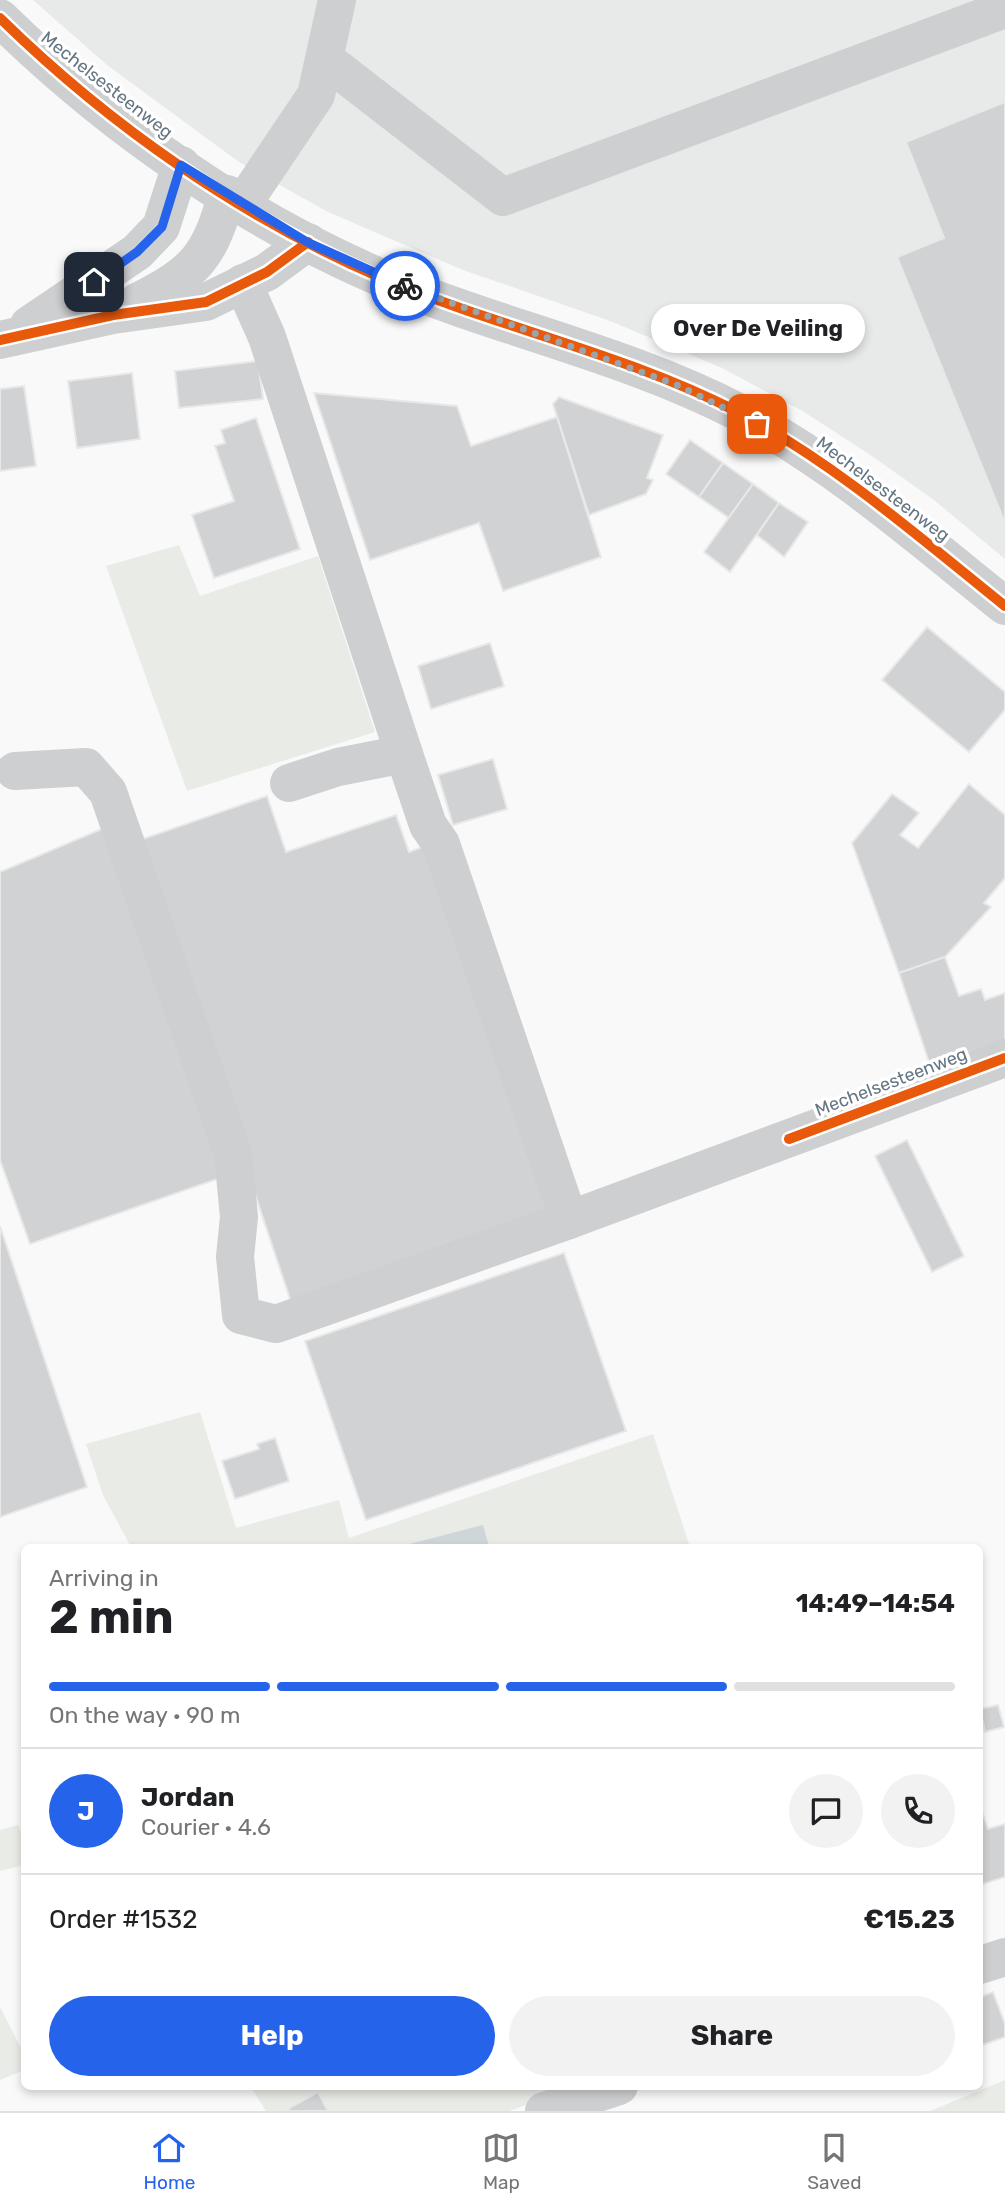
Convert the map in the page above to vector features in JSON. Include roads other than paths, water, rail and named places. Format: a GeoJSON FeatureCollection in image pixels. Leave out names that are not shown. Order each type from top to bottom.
{"type":"FeatureCollection","features":[{"type":"Feature","properties":{"kind":"street"},"geometry":{"type":"LineString","coordinates":[[113,315],[179,281],[205,254],[234,199],[316,95],[326,61],[337,0]]}},
{"type":"Feature","properties":{"kind":"street"},"geometry":{"type":"LineString","coordinates":[[326,61],[503,197],[1005,9]]}},
{"type":"Feature","properties":{"kind":"street","name":"Mechelsesteenweg"},"geometry":{"type":"LineString","coordinates":[[0,18],[90,98],[181,165],[307,242],[384,279],[606,357],[737,412],[854,484],[1005,606]]}},
{"type":"Feature","properties":{"kind":"street"},"geometry":{"type":"LineString","coordinates":[[3,340],[137,252],[162,227],[181,165]]}},
{"type":"Feature","properties":{"kind":"street"},"geometry":{"type":"LineString","coordinates":[[3,340],[113,315],[206,302],[267,272],[307,242]]}},
{"type":"Feature","properties":{"kind":"street"},"geometry":{"type":"LineString","coordinates":[[243,283],[267,337],[428,825],[442,844],[569,1220]]}},
{"type":"Feature","properties":{"kind":"street"},"geometry":{"type":"LineString","coordinates":[[289,783],[338,767],[404,754]]}},
{"type":"Feature","properties":{"kind":"street","name":"Mechelsesteenweg"},"geometry":{"type":"LineString","coordinates":[[15,772],[86,767],[108,792],[233,1154],[239,1217],[235,1258],[241,1315],[276,1324],[569,1220],[1005,1058]]}},
{"type":"Feature","properties":{"kind":"street"},"geometry":{"type":"LineString","coordinates":[[983,1964],[1005,1957]]}},
{"type":"Feature","properties":{"kind":"street"},"geometry":{"type":"LineString","coordinates":[[544,2111],[607,2090]]}},
{"type":"Feature","properties":{"kind":"place","name":"Over De Veiling"},"geometry":{"type":"Point","coordinates":[757,424]}}]}
